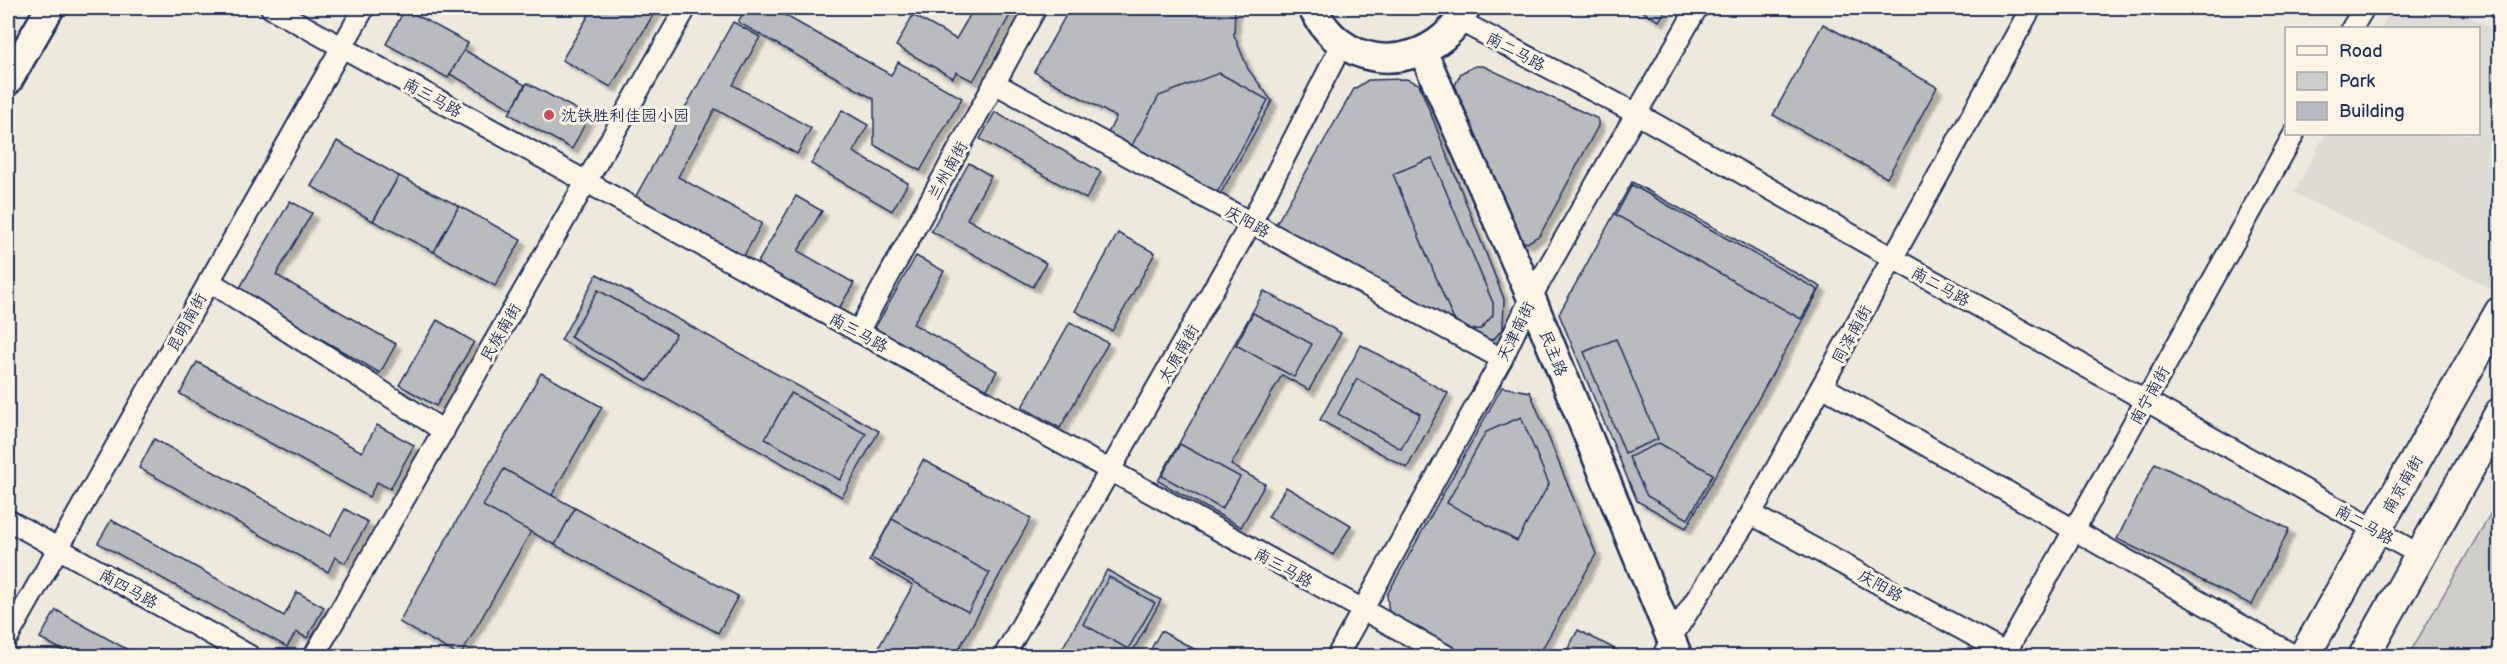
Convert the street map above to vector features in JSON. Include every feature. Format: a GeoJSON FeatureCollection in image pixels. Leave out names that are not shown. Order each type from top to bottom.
{"type":"FeatureCollection","features":[{"type":"Feature","properties":{"kind":"main road","name":"南京南街"},"geometry":{"type":"LineString","coordinates":[[2304,657],[2499,312]]}},
{"type":"Feature","properties":{"kind":"main road"},"geometry":{"type":"LineString","coordinates":[[2364,657],[2499,413]]}},
{"type":"Feature","properties":{"kind":"street"},"geometry":{"type":"LineString","coordinates":[[8,81],[50,8]]}},
{"type":"Feature","properties":{"kind":"street","name":"南三马路"},"geometry":{"type":"LineString","coordinates":[[271,8],[1447,657]]}},
{"type":"Feature","properties":{"kind":"street","name":"昆明南街"},"geometry":{"type":"LineString","coordinates":[[8,637],[364,8]]}},
{"type":"Feature","properties":{"kind":"street","name":"民族南街"},"geometry":{"type":"LineString","coordinates":[[315,657],[686,8]]}},
{"type":"Feature","properties":{"kind":"street","name":"兰州南街"},"geometry":{"type":"LineString","coordinates":[[858,332],[1036,8]]}},
{"type":"Feature","properties":{"kind":"street"},"geometry":{"type":"LineString","coordinates":[[1312,8],[1324,28],[1342,44],[1368,56],[1395,58],[1422,52],[1443,39],[1463,14]]}},
{"type":"Feature","properties":{"kind":"street","name":"天津南街"},"geometry":{"type":"LineString","coordinates":[[1337,657],[1502,359],[1531,297],[1697,8]]}},
{"type":"Feature","properties":{"kind":"street","name":"同泽南街"},"geometry":{"type":"LineString","coordinates":[[1670,650],[1752,514],[2031,8]]}},
{"type":"Feature","properties":{"kind":"street"},"geometry":{"type":"LineString","coordinates":[[2353,27],[2364,8]]}},
{"type":"Feature","properties":{"kind":"street","name":"南二马路"},"geometry":{"type":"LineString","coordinates":[[1463,14],[2420,555]]}},
{"type":"Feature","properties":{"kind":"street","name":"太原南街"},"geometry":{"type":"LineString","coordinates":[[1004,657],[1251,223],[1342,44]]}},
{"type":"Feature","properties":{"kind":"street","name":"民主路"},"geometry":{"type":"LineString","coordinates":[[1422,52],[1531,297],[1670,650]]}},
{"type":"Feature","properties":{"kind":"street","name":"庆阳路"},"geometry":{"type":"LineString","coordinates":[[994,83],[1502,359]]}},
{"type":"Feature","properties":{"kind":"street","name":"南宁南街"},"geometry":{"type":"LineString","coordinates":[[2007,656],[2293,135]]}},
{"type":"Feature","properties":{"kind":"street"},"geometry":{"type":"LineString","coordinates":[[209,281],[444,431]]}},
{"type":"Feature","properties":{"kind":"street"},"geometry":{"type":"LineString","coordinates":[[1822,386],[2295,657]]}},
{"type":"Feature","properties":{"kind":"street","name":"庆阳路"},"geometry":{"type":"LineString","coordinates":[[1752,514],[2007,656]]}},
{"type":"Feature","properties":{"kind":"street","name":"南四马路"},"geometry":{"type":"LineString","coordinates":[[8,520],[250,657]]}},
{"type":"Feature","properties":{"kind":"shaded area"},"geometry":{"type":"Polygon","coordinates":[[[2392,8],[2454,8],[2499,32],[2500,283],[2495,290],[2294,193],[2324,135],[2480,135],[2480,27],[2382,27],[2392,8]]]}},
{"type":"Feature","properties":{"kind":"green space"},"geometry":{"type":"Polygon","coordinates":[[[2499,499],[2499,656],[2408,656],[2499,499]]]}},
{"type":"Feature","properties":{"kind":"building"},"geometry":{"type":"Polygon","coordinates":[[[593,8],[657,8],[611,87],[562,60],[593,8]]]}},
{"type":"Feature","properties":{"kind":"building"},"geometry":{"type":"Polygon","coordinates":[[[746,8],[772,8],[891,75],[898,62],[962,98],[920,171],[874,145],[874,99],[738,22],[746,8]]]}},
{"type":"Feature","properties":{"kind":"building"},"geometry":{"type":"Polygon","coordinates":[[[974,8],[1014,8],[973,81],[956,72],[953,78],[896,46],[913,15],[956,39],[974,8]]]}},
{"type":"Feature","properties":{"kind":"building"},"geometry":{"type":"Polygon","coordinates":[[[1070,8],[1235,8],[1234,35],[1248,69],[1272,101],[1218,198],[1106,137],[1116,117],[1034,72],[1070,8]]]}},
{"type":"Feature","properties":{"kind":"building"},"geometry":{"type":"Polygon","coordinates":[[[1636,8],[1667,8],[1659,21],[1636,8]]]}},
{"type":"Feature","properties":{"kind":"building"},"geometry":{"type":"Polygon","coordinates":[[[405,9],[468,43],[448,78],[386,44],[405,9]]]}},
{"type":"Feature","properties":{"kind":"building"},"geometry":{"type":"Polygon","coordinates":[[[733,22],[760,37],[733,85],[811,128],[797,154],[715,109],[678,177],[762,223],[740,263],[632,203],[733,22]]]}},
{"type":"Feature","properties":{"kind":"building"},"geometry":{"type":"Polygon","coordinates":[[[1823,24],[1937,87],[1887,178],[1773,115],[1823,24]]]}},
{"type":"Feature","properties":{"kind":"building"},"geometry":{"type":"Polygon","coordinates":[[[464,50],[525,85],[512,109],[450,74],[464,50]]]}},
{"type":"Feature","properties":{"kind":"building"},"geometry":{"type":"Polygon","coordinates":[[[1475,66],[1483,66],[1598,119],[1598,126],[1540,235],[1527,243],[1517,239],[1455,85],[1461,73],[1475,66]]]}},
{"type":"Feature","properties":{"kind":"building"},"geometry":{"type":"Polygon","coordinates":[[[1219,73],[1268,100],[1217,193],[1131,147],[1159,96],[1219,73]]]}},
{"type":"Feature","properties":{"kind":"building"},"geometry":{"type":"Polygon","coordinates":[[[1406,79],[1419,84],[1504,299],[1503,328],[1494,339],[1478,343],[1275,226],[1354,89],[1368,80],[1406,79]]]}},
{"type":"Feature","properties":{"kind":"building","name":"沈铁胜利佳园小园"},"geometry":{"type":"Polygon","coordinates":[[[527,83],[589,116],[572,149],[509,114],[527,83]]]}},
{"type":"Feature","properties":{"kind":"building"},"geometry":{"type":"Polygon","coordinates":[[[842,110],[868,125],[853,152],[908,183],[892,211],[811,164],[842,110]]]}},
{"type":"Feature","properties":{"kind":"building"},"geometry":{"type":"Polygon","coordinates":[[[995,112],[1101,172],[1086,199],[980,139],[995,112]]]}},
{"type":"Feature","properties":{"kind":"building"},"geometry":{"type":"Polygon","coordinates":[[[337,141],[399,176],[373,221],[311,186],[337,141]]]}},
{"type":"Feature","properties":{"kind":"building"},"geometry":{"type":"Polygon","coordinates":[[[1432,158],[1493,303],[1493,315],[1481,329],[1465,330],[1453,318],[1393,174],[1432,158]]]}},
{"type":"Feature","properties":{"kind":"building"},"geometry":{"type":"Polygon","coordinates":[[[969,163],[991,176],[967,219],[1046,263],[1033,287],[931,231],[969,163]]]}},
{"type":"Feature","properties":{"kind":"building"},"geometry":{"type":"Polygon","coordinates":[[[399,176],[459,206],[434,252],[373,221],[399,176]]]}},
{"type":"Feature","properties":{"kind":"building"},"geometry":{"type":"Polygon","coordinates":[[[1632,182],[1821,287],[1686,528],[1637,501],[1559,314],[1632,182]]]}},
{"type":"Feature","properties":{"kind":"building"},"geometry":{"type":"Polygon","coordinates":[[[1632,185],[1818,290],[1801,319],[1616,215],[1632,185]]]}},
{"type":"Feature","properties":{"kind":"building"},"geometry":{"type":"Polygon","coordinates":[[[796,196],[822,211],[798,251],[854,283],[838,310],[757,264],[796,196]]]}},
{"type":"Feature","properties":{"kind":"building"},"geometry":{"type":"Polygon","coordinates":[[[290,201],[312,213],[276,275],[396,344],[380,373],[238,291],[290,201]]]}},
{"type":"Feature","properties":{"kind":"building"},"geometry":{"type":"Polygon","coordinates":[[[459,206],[521,240],[495,286],[434,252],[459,206]]]}},
{"type":"Feature","properties":{"kind":"building"},"geometry":{"type":"Polygon","coordinates":[[[1118,233],[1155,253],[1112,331],[1075,311],[1118,233]]]}},
{"type":"Feature","properties":{"kind":"building"},"geometry":{"type":"Polygon","coordinates":[[[916,256],[944,271],[913,324],[997,371],[982,398],[871,335],[916,256]]]}},
{"type":"Feature","properties":{"kind":"building"},"geometry":{"type":"Polygon","coordinates":[[[597,274],[879,431],[842,497],[561,340],[597,274]]]}},
{"type":"Feature","properties":{"kind":"building"},"geometry":{"type":"Polygon","coordinates":[[[598,290],[676,334],[648,381],[570,337],[598,290]]]}},
{"type":"Feature","properties":{"kind":"building"},"geometry":{"type":"Polygon","coordinates":[[[1264,291],[1341,333],[1309,390],[1282,375],[1231,465],[1265,484],[1241,527],[1158,481],[1264,291]]]}},
{"type":"Feature","properties":{"kind":"building"},"geometry":{"type":"Polygon","coordinates":[[[1253,313],[1312,344],[1294,377],[1236,345],[1253,313]]]}},
{"type":"Feature","properties":{"kind":"building"},"geometry":{"type":"Polygon","coordinates":[[[437,320],[474,342],[436,406],[399,385],[437,320]]]}},
{"type":"Feature","properties":{"kind":"building"},"geometry":{"type":"Polygon","coordinates":[[[1070,322],[1108,343],[1060,428],[1022,407],[1070,322]]]}},
{"type":"Feature","properties":{"kind":"building"},"geometry":{"type":"Polygon","coordinates":[[[1616,339],[1658,439],[1625,453],[1584,352],[1616,339]]]}},
{"type":"Feature","properties":{"kind":"building"},"geometry":{"type":"Polygon","coordinates":[[[1361,345],[1448,393],[1407,468],[1320,420],[1361,345]]]}},
{"type":"Feature","properties":{"kind":"building"},"geometry":{"type":"Polygon","coordinates":[[[197,362],[362,452],[377,425],[414,445],[390,489],[377,482],[369,497],[180,394],[197,362]]]}},
{"type":"Feature","properties":{"kind":"building"},"geometry":{"type":"Polygon","coordinates":[[[541,373],[602,407],[460,656],[399,622],[541,373]]]}},
{"type":"Feature","properties":{"kind":"building"},"geometry":{"type":"Polygon","coordinates":[[[1357,379],[1420,414],[1401,449],[1338,414],[1357,379]]]}},
{"type":"Feature","properties":{"kind":"building"},"geometry":{"type":"Polygon","coordinates":[[[1502,387],[1530,392],[1596,554],[1538,656],[1450,656],[1390,623],[1387,595],[1502,387]]]}},
{"type":"Feature","properties":{"kind":"building"},"geometry":{"type":"Polygon","coordinates":[[[791,393],[866,434],[840,480],[765,439],[791,393]]]}},
{"type":"Feature","properties":{"kind":"building"},"geometry":{"type":"Polygon","coordinates":[[[1521,417],[1549,484],[1517,541],[1447,503],[1486,432],[1521,417]]]}},
{"type":"Feature","properties":{"kind":"building"},"geometry":{"type":"Polygon","coordinates":[[[154,439],[330,536],[345,509],[368,522],[345,563],[335,557],[328,572],[139,468],[154,439]]]}},
{"type":"Feature","properties":{"kind":"building"},"geometry":{"type":"Polygon","coordinates":[[[1659,443],[1713,474],[1688,519],[1647,496],[1629,457],[1659,443]]]}},
{"type":"Feature","properties":{"kind":"building"},"geometry":{"type":"Polygon","coordinates":[[[1180,444],[1240,477],[1222,509],[1162,476],[1180,444]]]}},
{"type":"Feature","properties":{"kind":"building"},"geometry":{"type":"Polygon","coordinates":[[[923,460],[1031,518],[955,656],[874,656],[913,585],[869,561],[923,460]]]}},
{"type":"Feature","properties":{"kind":"building"},"geometry":{"type":"Polygon","coordinates":[[[2155,463],[2289,529],[2252,605],[2117,539],[2155,463]]]}},
{"type":"Feature","properties":{"kind":"building"},"geometry":{"type":"Polygon","coordinates":[[[504,469],[575,508],[555,545],[483,506],[504,469]]]}},
{"type":"Feature","properties":{"kind":"building"},"geometry":{"type":"Polygon","coordinates":[[[1286,487],[1351,525],[1333,555],[1268,517],[1286,487]]]}},
{"type":"Feature","properties":{"kind":"building"},"geometry":{"type":"Polygon","coordinates":[[[575,508],[738,596],[718,633],[555,545],[575,508]]]}},
{"type":"Feature","properties":{"kind":"building"},"geometry":{"type":"Polygon","coordinates":[[[892,519],[990,573],[968,612],[871,558],[892,519]]]}},
{"type":"Feature","properties":{"kind":"building"},"geometry":{"type":"Polygon","coordinates":[[[111,520],[284,616],[297,592],[324,607],[307,638],[296,632],[287,647],[98,543],[111,520]]]}},
{"type":"Feature","properties":{"kind":"building"},"geometry":{"type":"Polygon","coordinates":[[[1107,570],[1161,600],[1130,656],[1058,656],[1107,570]]]}},
{"type":"Feature","properties":{"kind":"building"},"geometry":{"type":"Polygon","coordinates":[[[1109,577],[1155,603],[1128,649],[1083,624],[1109,577]]]}},
{"type":"Feature","properties":{"kind":"building"},"geometry":{"type":"Polygon","coordinates":[[[56,610],[139,656],[73,656],[40,638],[56,610]]]}},
{"type":"Feature","properties":{"kind":"building"},"geometry":{"type":"Polygon","coordinates":[[[1578,630],[1617,650],[1614,656],[1564,656],[1578,630]]]}},
{"type":"Feature","properties":{"kind":"building"},"geometry":{"type":"Polygon","coordinates":[[[1161,631],[1207,656],[1147,656],[1161,631]]]}},
{"type":"Feature","properties":{"kind":"building"},"geometry":{"type":"Polygon","coordinates":[[[395,648],[410,656],[390,656],[395,648]]]}},
{"type":"Feature","properties":{"kind":"place","name":"沈铁胜利佳园小园"},"geometry":{"type":"Point","coordinates":[549,115]}}]}
